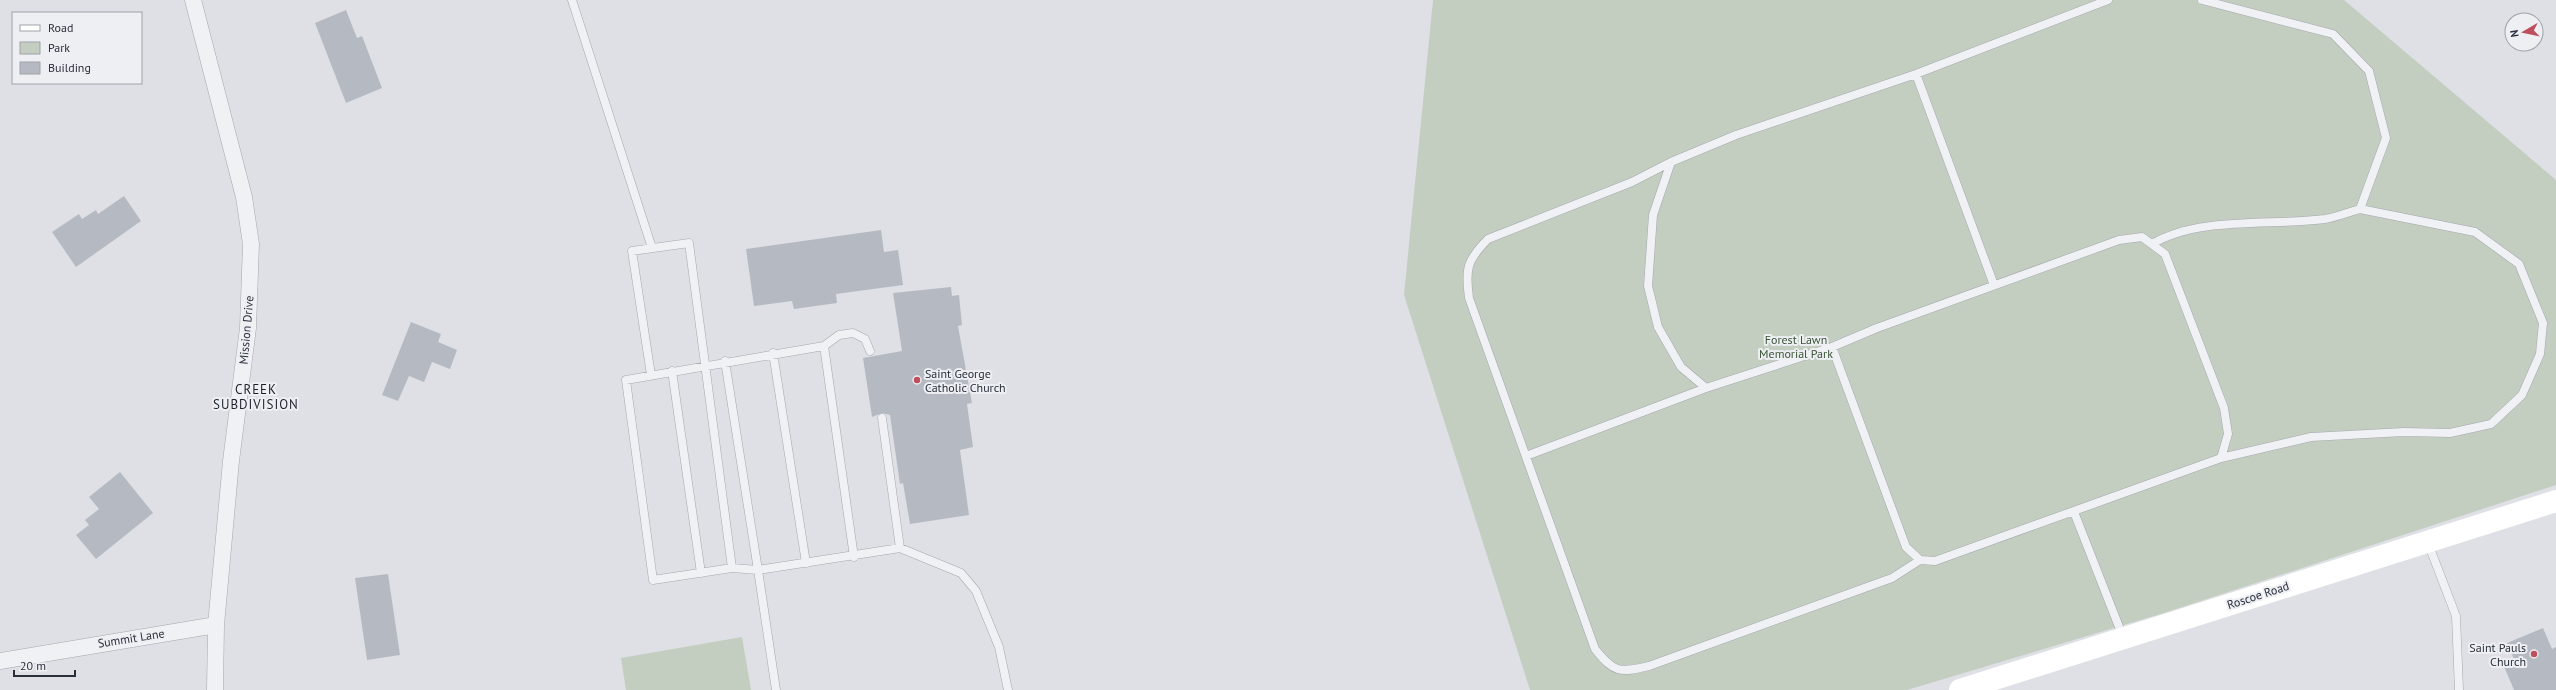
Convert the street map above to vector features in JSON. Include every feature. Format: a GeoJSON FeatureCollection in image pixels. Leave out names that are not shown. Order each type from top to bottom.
{"type":"FeatureCollection","features":[{"type":"Feature","properties":{"kind":"main road","name":"Roscoe Road"},"geometry":{"type":"LineString","coordinates":[[1960,690],[2556,501]]}},
{"type":"Feature","properties":{"kind":"street","name":"Mission Drive"},"geometry":{"type":"LineString","coordinates":[[193,0],[244,196],[251,244],[248,328],[231,461],[216,625],[215,690]]}},
{"type":"Feature","properties":{"kind":"street","name":"Summit Lane"},"geometry":{"type":"LineString","coordinates":[[0,661],[216,625]]}},
{"type":"Feature","properties":{"kind":"lane"},"geometry":{"type":"LineString","coordinates":[[572,0],[652,248]]}},
{"type":"Feature","properties":{"kind":"lane"},"geometry":{"type":"LineString","coordinates":[[2108,0],[1916,74],[1736,134],[1671,162],[1632,182],[1488,239],[1472,254],[1466,274],[1469,298],[1595,649],[1609,666],[1624,672],[1649,666],[1892,578],[1920,560],[1935,561],[2221,458],[2311,437],[2404,432],[2450,433],[2491,424],[2522,395],[2540,354],[2543,323],[2519,264],[2475,232],[2360,209],[2326,218],[2236,224],[2169,234],[2152,244]]}},
{"type":"Feature","properties":{"kind":"lane"},"geometry":{"type":"LineString","coordinates":[[2202,0],[2333,34],[2369,71],[2386,138],[2360,209]]}},
{"type":"Feature","properties":{"kind":"lane"},"geometry":{"type":"LineString","coordinates":[[1916,74],[1994,285]]}},
{"type":"Feature","properties":{"kind":"lane"},"geometry":{"type":"LineString","coordinates":[[1671,162],[1653,214],[1648,286],[1658,327],[1681,367],[1706,388]]}},
{"type":"Feature","properties":{"kind":"lane"},"geometry":{"type":"LineString","coordinates":[[1526,456],[1706,388],[1832,347],[1878,328],[2119,240],[2142,237],[2165,254],[2224,408],[2228,434],[2221,458]]}},
{"type":"Feature","properties":{"kind":"lane"},"geometry":{"type":"LineString","coordinates":[[651,375],[632,251],[689,243],[732,568]]}},
{"type":"Feature","properties":{"kind":"lane"},"geometry":{"type":"LineString","coordinates":[[870,351],[865,339],[853,333],[839,335],[824,346],[725,361],[626,380],[652,580],[732,568],[758,570],[854,557],[900,548],[961,573],[976,592],[999,647],[1008,690]]}},
{"type":"Feature","properties":{"kind":"lane"},"geometry":{"type":"LineString","coordinates":[[824,346],[854,557]]}},
{"type":"Feature","properties":{"kind":"lane"},"geometry":{"type":"LineString","coordinates":[[1832,347],[1906,547],[1920,560]]}},
{"type":"Feature","properties":{"kind":"lane"},"geometry":{"type":"LineString","coordinates":[[774,353],[806,563]]}},
{"type":"Feature","properties":{"kind":"lane"},"geometry":{"type":"LineString","coordinates":[[725,361],[776,690]]}},
{"type":"Feature","properties":{"kind":"lane"},"geometry":{"type":"LineString","coordinates":[[672,371],[701,573]]}},
{"type":"Feature","properties":{"kind":"lane"},"geometry":{"type":"LineString","coordinates":[[882,418],[900,548]]}},
{"type":"Feature","properties":{"kind":"lane"},"geometry":{"type":"LineString","coordinates":[[2074,512],[2123,638]]}},
{"type":"Feature","properties":{"kind":"lane"},"geometry":{"type":"LineString","coordinates":[[2427,541],[2456,616],[2459,690]]}},
{"type":"Feature","properties":{"kind":"green space","name":"Forest Lawn Memorial Park"},"geometry":{"type":"Polygon","coordinates":[[[1433,0],[2344,0],[2556,180],[2556,485],[2164,613],[1907,690],[1530,690],[1404,295],[1433,0]]]}},
{"type":"Feature","properties":{"kind":"green space"},"geometry":{"type":"Polygon","coordinates":[[[742,637],[751,690],[626,690],[621,658],[742,637]]]}},
{"type":"Feature","properties":{"kind":"building"},"geometry":{"type":"Polygon","coordinates":[[[346,10],[357,38],[362,36],[382,88],[346,103],[315,23],[346,10]]]}},
{"type":"Feature","properties":{"kind":"building"},"geometry":{"type":"Polygon","coordinates":[[[124,196],[141,221],[76,267],[52,232],[79,214],[82,219],[96,210],[98,214],[124,196]]]}},
{"type":"Feature","properties":{"kind":"building"},"geometry":{"type":"Polygon","coordinates":[[[881,230],[884,252],[898,250],[903,285],[836,294],[837,303],[794,309],[792,301],[754,306],[746,249],[881,230]]]}},
{"type":"Feature","properties":{"kind":"building","name":"Saint George Catholic Church"},"geometry":{"type":"Polygon","coordinates":[[[951,287],[952,296],[959,295],[962,325],[958,326],[972,403],[967,404],[973,447],[960,450],[969,515],[910,524],[903,483],[900,484],[890,415],[882,413],[872,417],[863,358],[902,351],[893,293],[951,287]]]}},
{"type":"Feature","properties":{"kind":"building"},"geometry":{"type":"Polygon","coordinates":[[[411,322],[441,334],[438,342],[457,350],[450,369],[432,362],[424,382],[409,376],[398,401],[382,395],[411,322]]]}},
{"type":"Feature","properties":{"kind":"building"},"geometry":{"type":"Polygon","coordinates":[[[120,472],[153,513],[96,559],[76,535],[89,525],[85,520],[99,509],[89,497],[120,472]]]}},
{"type":"Feature","properties":{"kind":"building"},"geometry":{"type":"Polygon","coordinates":[[[388,574],[400,655],[367,660],[355,578],[388,574]]]}},
{"type":"Feature","properties":{"kind":"building","name":"Saint Pauls Church"},"geometry":{"type":"Polygon","coordinates":[[[2543,628],[2552,649],[2556,647],[2556,690],[2514,690],[2503,664],[2514,659],[2507,643],[2543,628]]]}},
{"type":"Feature","properties":{"kind":"place","name":"Saint George Catholic Church"},"geometry":{"type":"Point","coordinates":[917,380]}},
{"type":"Feature","properties":{"kind":"place","name":"Saint Pauls Church"},"geometry":{"type":"Point","coordinates":[2534,654]}},
{"type":"Feature","properties":{"kind":"district","name":"CREEK SUBDIVISION"},"geometry":{"type":"Point","coordinates":[256,396]}}]}
